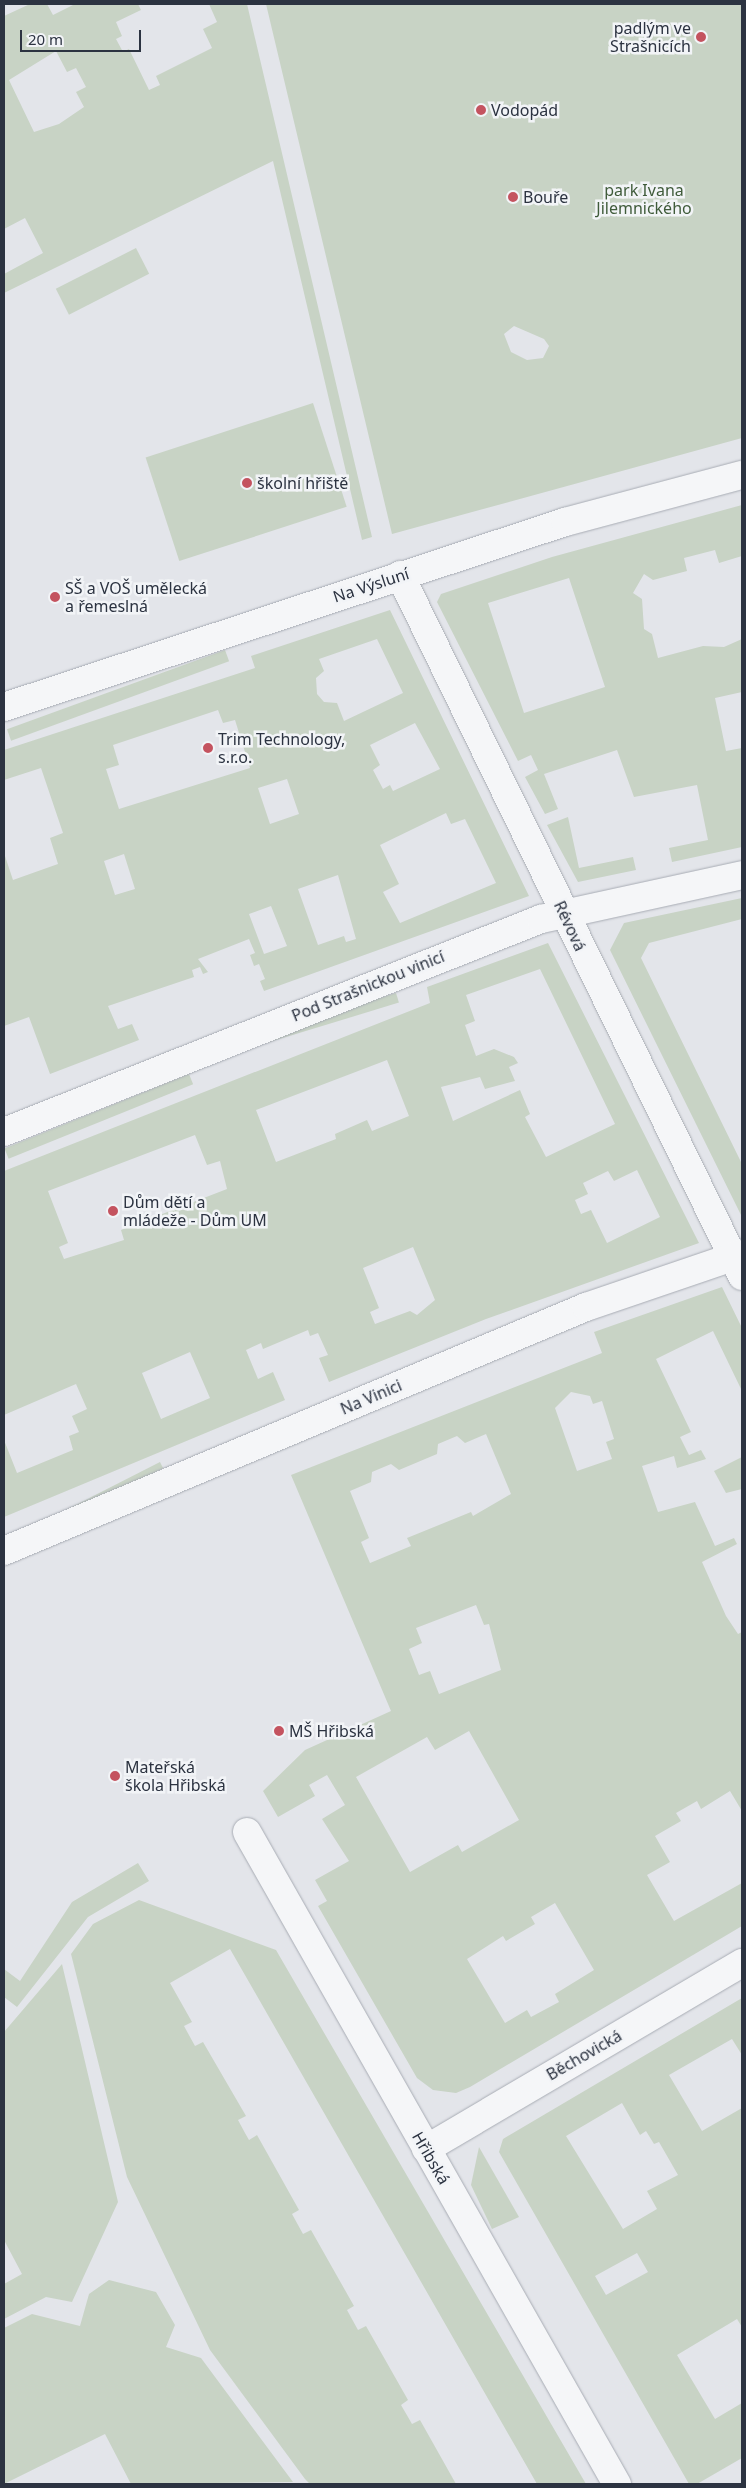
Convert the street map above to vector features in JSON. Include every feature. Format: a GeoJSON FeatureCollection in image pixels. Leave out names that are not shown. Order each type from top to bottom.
{"type":"FeatureCollection","features":[{"type":"Feature","properties":{"kind":"street","name":"Na Výsluní"},"geometry":{"type":"LineString","coordinates":[[4,707],[400,575],[566,522],[742,475]]}},
{"type":"Feature","properties":{"kind":"street","name":"Révová"},"geometry":{"type":"LineString","coordinates":[[400,575],[564,912],[739,1262]]}},
{"type":"Feature","properties":{"kind":"street","name":"Pod Strašnickou vinicí"},"geometry":{"type":"LineString","coordinates":[[4,1132],[396,973],[564,912],[742,874]]}},
{"type":"Feature","properties":{"kind":"street","name":"Na Vinici"},"geometry":{"type":"LineString","coordinates":[[4,1551],[586,1307],[739,1262]]}},
{"type":"Feature","properties":{"kind":"street","name":"Hřibská"},"geometry":{"type":"LineString","coordinates":[[247,1832],[617,2484]]}},
{"type":"Feature","properties":{"kind":"street","name":"Běchovická"},"geometry":{"type":"LineString","coordinates":[[426,2149],[742,1963]]}},
{"type":"Feature","properties":{"kind":"green space"},"geometry":{"type":"Polygon","coordinates":[[[30,4],[47,4],[53,15],[75,4],[138,4],[141,10],[116,22],[122,36],[116,39],[123,52],[129,49],[149,90],[160,85],[156,76],[212,48],[203,29],[217,22],[209,4],[247,4],[372,537],[362,540],[273,161],[4,293],[4,274],[43,253],[25,218],[4,229],[4,16],[30,4]],[[56,51],[9,80],[34,132],[59,124],[84,107],[76,92],[86,87],[76,68],[67,72],[56,51]]]}},
{"type":"Feature","properties":{"kind":"green space","name":"park Ivana Jilemnického"},"geometry":{"type":"Polygon","coordinates":[[[266,4],[742,4],[742,438],[392,534],[266,4]],[[514,326],[504,334],[511,352],[527,360],[543,358],[549,346],[544,339],[514,326]]]}},
{"type":"Feature","properties":{"kind":"green space"},"geometry":{"type":"Polygon","coordinates":[[[136,248],[149,274],[69,315],[56,289],[136,248]]]}},
{"type":"Feature","properties":{"kind":"green space","name":"školní hřiště"},"geometry":{"type":"Polygon","coordinates":[[[313,403],[347,507],[179,561],[146,457],[313,403]]]}},
{"type":"Feature","properties":{"kind":"green space"},"geometry":{"type":"Polygon","coordinates":[[[742,505],[742,556],[719,563],[715,550],[684,558],[687,571],[653,580],[644,574],[633,593],[642,599],[644,629],[652,634],[658,658],[703,646],[724,647],[742,639],[742,692],[715,698],[726,751],[742,748],[742,847],[672,862],[669,848],[708,840],[697,785],[634,797],[617,750],[544,774],[558,809],[545,814],[525,777],[538,770],[531,755],[518,761],[437,602],[441,594],[552,557],[742,505]],[[569,578],[488,603],[524,713],[605,687],[569,578]]]}},
{"type":"Feature","properties":{"kind":"green space"},"geometry":{"type":"Polygon","coordinates":[[[390,610],[529,896],[264,991],[260,981],[265,979],[259,964],[254,966],[250,955],[255,953],[249,939],[198,959],[208,972],[203,974],[200,967],[192,970],[194,977],[108,1006],[118,1029],[132,1024],[139,1040],[50,1074],[29,1017],[4,1026],[4,853],[13,880],[58,864],[50,838],[63,833],[41,768],[4,780],[4,750],[255,668],[251,656],[390,610]],[[377,639],[319,659],[324,671],[316,678],[317,694],[324,702],[337,703],[344,721],[403,693],[377,639]],[[218,710],[113,745],[119,765],[106,769],[119,809],[250,768],[235,720],[223,723],[218,710]],[[415,723],[370,745],[380,765],[373,770],[383,789],[390,785],[393,791],[440,769],[415,723]],[[287,779],[258,788],[270,824],[299,814],[287,779]],[[446,813],[380,845],[399,884],[383,892],[400,923],[496,883],[465,819],[451,824],[446,813]],[[124,854],[104,861],[115,895],[135,889],[124,854]],[[338,875],[298,889],[318,945],[344,936],[346,942],[356,939],[338,875]],[[271,906],[249,914],[264,954],[287,946],[271,906]]]}},
{"type":"Feature","properties":{"kind":"green space"},"geometry":{"type":"Polygon","coordinates":[[[225,650],[229,661],[11,741],[7,729],[225,650]]]}},
{"type":"Feature","properties":{"kind":"green space"},"geometry":{"type":"Polygon","coordinates":[[[568,817],[579,868],[633,857],[636,870],[578,882],[547,825],[568,817]]]}},
{"type":"Feature","properties":{"kind":"green space"},"geometry":{"type":"Polygon","coordinates":[[[742,898],[742,919],[649,943],[641,958],[742,1164],[742,1217],[610,950],[624,923],[742,898]]]}},
{"type":"Feature","properties":{"kind":"green space"},"geometry":{"type":"Polygon","coordinates":[[[548,943],[699,1243],[486,1319],[329,1382],[319,1358],[328,1355],[318,1333],[310,1336],[308,1330],[263,1349],[261,1343],[246,1350],[258,1379],[273,1372],[285,1400],[4,1517],[4,1440],[17,1473],[73,1450],[69,1436],[79,1432],[72,1416],[87,1409],[76,1384],[4,1415],[4,1171],[430,1003],[427,987],[548,943]],[[540,969],[466,995],[475,1021],[465,1025],[476,1056],[494,1049],[514,1057],[518,1063],[509,1067],[515,1081],[485,1089],[480,1077],[441,1087],[453,1121],[520,1090],[530,1114],[525,1117],[546,1157],[615,1124],[540,969]],[[387,1060],[256,1110],[276,1162],[336,1139],[335,1134],[367,1120],[372,1131],[409,1116],[387,1060]],[[195,1135],[48,1191],[68,1243],[59,1247],[64,1259],[124,1240],[121,1230],[227,1189],[220,1161],[207,1165],[195,1135]],[[637,1170],[614,1181],[608,1171],[583,1183],[588,1194],[575,1200],[581,1214],[591,1210],[607,1243],[660,1217],[637,1170]],[[413,1247],[363,1268],[379,1308],[370,1312],[375,1324],[410,1311],[417,1315],[435,1300],[413,1247]],[[190,1352],[142,1373],[161,1419],[210,1398],[190,1352]]]}},
{"type":"Feature","properties":{"kind":"green space"},"geometry":{"type":"Polygon","coordinates":[[[396,993],[399,1003],[225,1056],[222,1046],[396,993]]]}},
{"type":"Feature","properties":{"kind":"green space"},"geometry":{"type":"Polygon","coordinates":[[[189,1074],[193,1084],[9,1159],[4,1149],[189,1074]]]}},
{"type":"Feature","properties":{"kind":"green space"},"geometry":{"type":"Polygon","coordinates":[[[722,1287],[742,1328],[742,1391],[713,1331],[656,1359],[691,1432],[680,1437],[689,1455],[701,1450],[706,1459],[677,1468],[674,1456],[642,1466],[658,1512],[695,1502],[715,1546],[734,1538],[737,1544],[702,1562],[726,1616],[738,1634],[742,1632],[742,1811],[730,1791],[701,1809],[697,1801],[676,1813],[681,1821],[655,1836],[670,1862],[647,1875],[674,1921],[742,1883],[742,1926],[470,2087],[456,2093],[433,2090],[417,2078],[318,1906],[327,1901],[315,1880],[349,1861],[322,1819],[345,1805],[327,1775],[309,1785],[315,1796],[278,1817],[263,1791],[305,1750],[391,1711],[291,1475],[602,1353],[594,1332],[722,1287]],[[571,1392],[555,1408],[577,1471],[612,1459],[606,1442],[614,1439],[602,1401],[593,1404],[590,1396],[571,1392]],[[486,1434],[465,1443],[457,1436],[438,1444],[437,1454],[399,1470],[391,1464],[372,1472],[371,1482],[350,1491],[369,1538],[361,1542],[370,1563],[411,1546],[407,1538],[471,1512],[473,1516],[511,1494],[486,1434]],[[476,1605],[416,1628],[422,1643],[409,1649],[419,1675],[430,1671],[439,1694],[501,1670],[489,1624],[484,1625],[476,1605]],[[469,1731],[435,1750],[427,1737],[356,1777],[410,1872],[458,1845],[462,1852],[519,1820],[469,1731]],[[555,1903],[531,1917],[535,1924],[506,1941],[503,1936],[467,1959],[505,2023],[527,2010],[531,2017],[559,2002],[555,1994],[594,1970],[555,1903]]]}},
{"type":"Feature","properties":{"kind":"green space"},"geometry":{"type":"Polygon","coordinates":[[[742,1457],[742,1489],[726,1493],[714,1471],[742,1457]]]}},
{"type":"Feature","properties":{"kind":"green space"},"geometry":{"type":"Polygon","coordinates":[[[160,1462],[163,1468],[13,1545],[9,1539],[160,1462]]]}},
{"type":"Feature","properties":{"kind":"green space"},"geometry":{"type":"Polygon","coordinates":[[[138,1863],[149,1881],[88,1917],[17,2007],[4,1997],[4,1969],[20,1981],[72,1902],[138,1863]]]}},
{"type":"Feature","properties":{"kind":"green space"},"geometry":{"type":"Polygon","coordinates":[[[139,1900],[276,1950],[586,2484],[537,2484],[230,1949],[170,1983],[192,2022],[184,2026],[195,2046],[203,2042],[246,2116],[238,2120],[249,2140],[257,2135],[299,2210],[292,2214],[303,2234],[311,2230],[354,2306],[347,2310],[358,2330],[366,2326],[408,2400],[401,2405],[412,2424],[420,2420],[456,2484],[310,2484],[305,2479],[210,2350],[127,2177],[71,1954],[93,1924],[139,1900]]]}},
{"type":"Feature","properties":{"kind":"green space"},"geometry":{"type":"Polygon","coordinates":[[[62,1964],[118,2202],[72,2302],[46,2297],[4,2319],[4,2284],[22,2274],[4,2240],[4,2032],[62,1964]]]}},
{"type":"Feature","properties":{"kind":"green space"},"geometry":{"type":"Polygon","coordinates":[[[742,1998],[742,2055],[732,2039],[669,2075],[702,2131],[742,2108],[742,2327],[737,2319],[677,2355],[715,2419],[742,2403],[742,2458],[697,2484],[689,2484],[499,2152],[503,2139],[742,1998]],[[622,2103],[566,2136],[623,2229],[657,2209],[647,2191],[678,2175],[659,2142],[654,2144],[646,2131],[640,2135],[622,2103]],[[637,2253],[595,2276],[606,2295],[648,2272],[637,2253]]]}},
{"type":"Feature","properties":{"kind":"green space"},"geometry":{"type":"Polygon","coordinates":[[[479,2147],[519,2217],[492,2229],[471,2185],[479,2147]]]}},
{"type":"Feature","properties":{"kind":"green space"},"geometry":{"type":"Polygon","coordinates":[[[109,2280],[156,2292],[175,2325],[166,2347],[201,2358],[293,2482],[131,2484],[105,2434],[4,2484],[4,2328],[32,2314],[80,2326],[89,2294],[109,2280]]]}},
{"type":"Feature","properties":{"kind":"place","name":"padlým ve Strašnicích"},"geometry":{"type":"Point","coordinates":[701,37]}},
{"type":"Feature","properties":{"kind":"place","name":"Vodopád"},"geometry":{"type":"Point","coordinates":[481,110]}},
{"type":"Feature","properties":{"kind":"place","name":"Bouře"},"geometry":{"type":"Point","coordinates":[513,197]}},
{"type":"Feature","properties":{"kind":"place","name":"školní hřiště"},"geometry":{"type":"Point","coordinates":[247,483]}},
{"type":"Feature","properties":{"kind":"place","name":"SŠ a VOŠ umělecká a řemeslná"},"geometry":{"type":"Point","coordinates":[55,597]}},
{"type":"Feature","properties":{"kind":"place","name":"Trim Technology, s.r.o."},"geometry":{"type":"Point","coordinates":[208,748]}},
{"type":"Feature","properties":{"kind":"place","name":"Dům dětí a mládeže - Dům UM"},"geometry":{"type":"Point","coordinates":[113,1211]}},
{"type":"Feature","properties":{"kind":"place","name":"MŠ Hřibská"},"geometry":{"type":"Point","coordinates":[279,1731]}},
{"type":"Feature","properties":{"kind":"place","name":"Mateřská škola Hřibská"},"geometry":{"type":"Point","coordinates":[115,1776]}}]}
